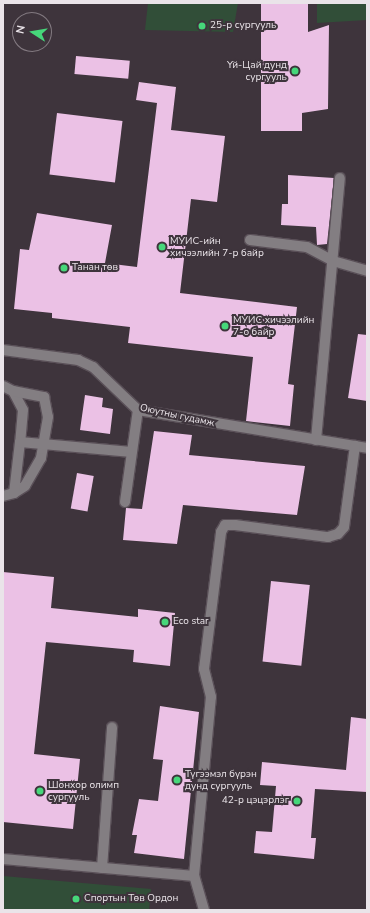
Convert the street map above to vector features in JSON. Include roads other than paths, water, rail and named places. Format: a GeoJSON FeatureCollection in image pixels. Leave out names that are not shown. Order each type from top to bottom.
{"type":"FeatureCollection","features":[{"type":"Feature","properties":{"kind":"street"},"geometry":{"type":"LineString","coordinates":[[316,440],[340,178]]}},
{"type":"Feature","properties":{"kind":"street"},"geometry":{"type":"LineString","coordinates":[[250,240],[307,247],[333,261],[367,271]]}},
{"type":"Feature","properties":{"kind":"street","name":"Оюутны гудамж"},"geometry":{"type":"LineString","coordinates":[[3,350],[78,360],[93,367],[138,410],[367,448]]}},
{"type":"Feature","properties":{"kind":"street"},"geometry":{"type":"LineString","coordinates":[[3,386],[13,391],[44,397],[48,417],[44,444],[33,475],[14,493],[3,496]]}},
{"type":"Feature","properties":{"kind":"street"},"geometry":{"type":"LineString","coordinates":[[13,391],[23,410],[14,493]]}},
{"type":"Feature","properties":{"kind":"street"},"geometry":{"type":"LineString","coordinates":[[125,502],[138,410]]}},
{"type":"Feature","properties":{"kind":"street"},"geometry":{"type":"LineString","coordinates":[[20,442],[132,452]]}},
{"type":"Feature","properties":{"kind":"street"},"geometry":{"type":"LineString","coordinates":[[204,910],[194,876],[211,697],[204,669],[221,532],[224,525],[235,525],[328,537],[338,534],[344,527],[355,446]]}},
{"type":"Feature","properties":{"kind":"street"},"geometry":{"type":"LineString","coordinates":[[102,868],[112,727]]}},
{"type":"Feature","properties":{"kind":"street"},"geometry":{"type":"LineString","coordinates":[[3,859],[194,876]]}},
{"type":"Feature","properties":{"kind":"place","name":"25-р сургууль"},"geometry":{"type":"Point","coordinates":[202,26]}},
{"type":"Feature","properties":{"kind":"place","name":"Үй-Цай дунд сургууль"},"geometry":{"type":"Point","coordinates":[295,71]}},
{"type":"Feature","properties":{"kind":"place","name":"МУИС-ийн хичээлийн 7-р байр"},"geometry":{"type":"Point","coordinates":[162,247]}},
{"type":"Feature","properties":{"kind":"place","name":"Танан төв"},"geometry":{"type":"Point","coordinates":[64,268]}},
{"type":"Feature","properties":{"kind":"place","name":"МУИС хичээлийн 7-о байр"},"geometry":{"type":"Point","coordinates":[225,326]}},
{"type":"Feature","properties":{"kind":"place","name":"Eco star"},"geometry":{"type":"Point","coordinates":[165,622]}},
{"type":"Feature","properties":{"kind":"place","name":"Түгээмэл бүрэн дунд сургууль"},"geometry":{"type":"Point","coordinates":[177,780]}},
{"type":"Feature","properties":{"kind":"place","name":"Шонхор олимп сургууль"},"geometry":{"type":"Point","coordinates":[40,791]}},
{"type":"Feature","properties":{"kind":"place","name":"42-р цэцэрлэг"},"geometry":{"type":"Point","coordinates":[297,801]}},
{"type":"Feature","properties":{"kind":"place","name":"Спортын Төв Ордон"},"geometry":{"type":"Point","coordinates":[76,899]}}]}
